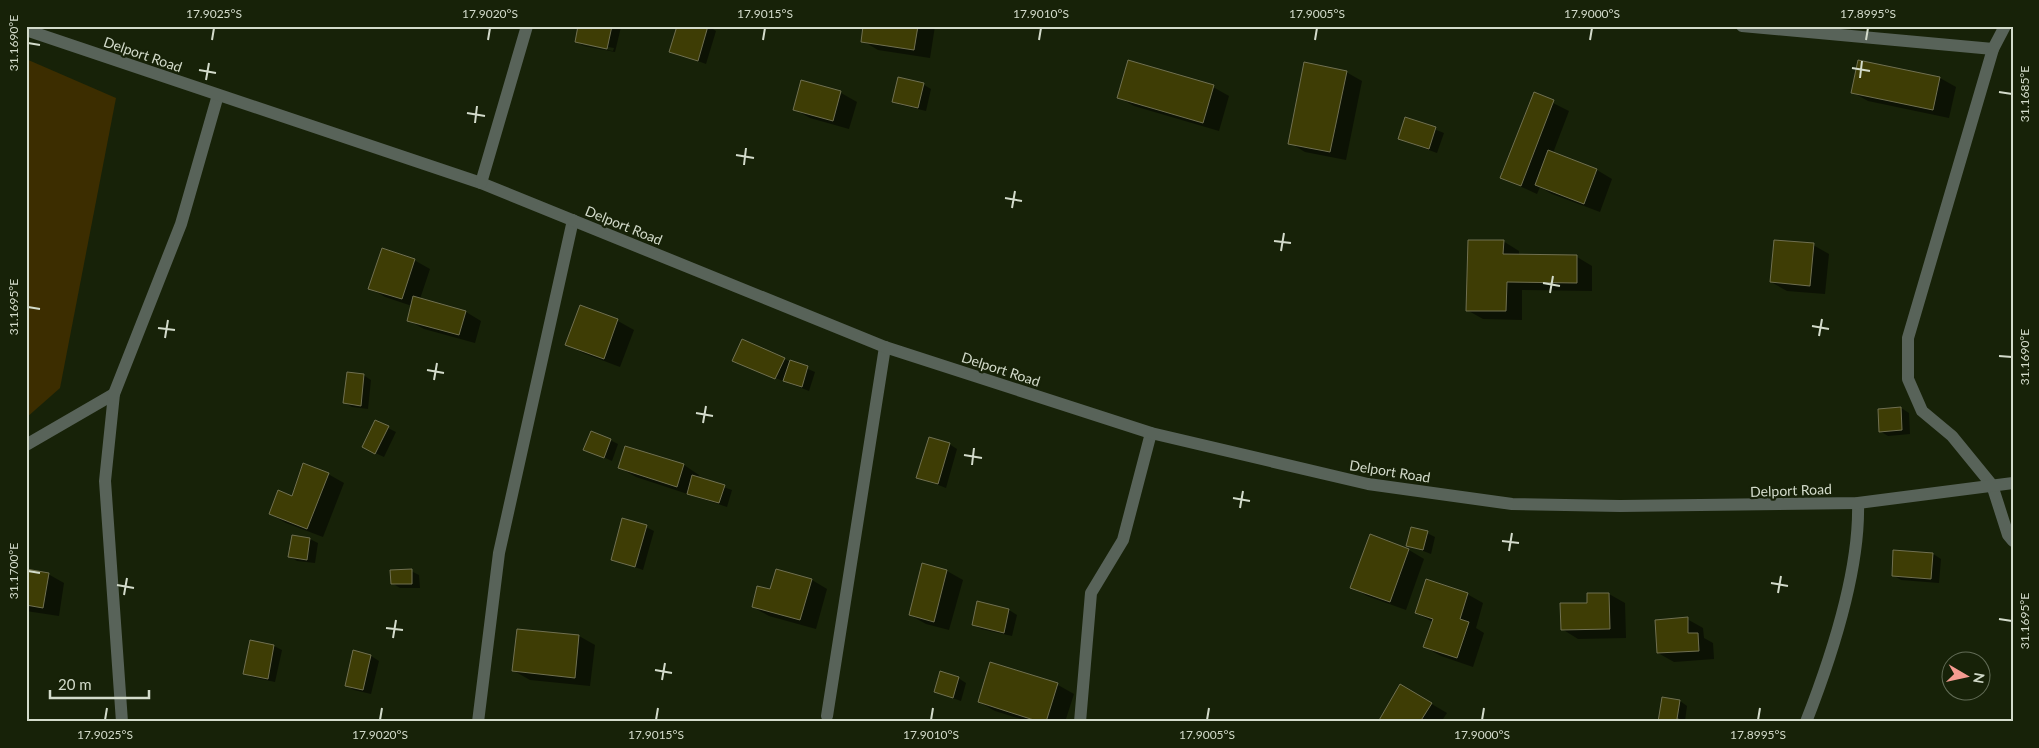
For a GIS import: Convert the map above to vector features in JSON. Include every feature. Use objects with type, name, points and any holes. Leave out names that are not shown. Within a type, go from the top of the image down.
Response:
[{"type":"street","points":[[481,182],[527,26]]},
{"type":"street","points":[[1742,26],[1993,49]]},
{"type":"street","points":[[2005,26],[1993,49],[1908,338],[1908,379],[1922,411],[1952,436],[1992,485],[2008,535],[2013,542]]},
{"type":"street","name":"Delport Road","points":[[26,30],[481,182],[885,347],[1151,433],[1368,484],[1512,504],[1724,506],[1858,502],[2013,483]]},
{"type":"street","points":[[122,722],[105,481],[114,394],[181,224],[218,95]]},
{"type":"street","points":[[478,722],[499,553],[573,220]]},
{"type":"street","points":[[827,716],[885,347]]},
{"type":"street","points":[[26,445],[114,394]]},
{"type":"street","points":[[1080,722],[1091,593],[1123,540],[1151,433]]},
{"type":"street","points":[[1806,722],[1842,616],[1859,528],[1858,502]]},
{"type":"shaded area","points":[[26,59],[116,98],[60,388],[26,418]]},
{"type":"building","points":[[578,26],[612,26],[607,49],[575,42]]},
{"type":"building","points":[[677,26],[708,26],[698,61],[669,52]]},
{"type":"building","points":[[863,26],[918,26],[914,50],[861,42]]},
{"type":"building","points":[[1128,60],[1214,85],[1203,123],[1117,98]]},
{"type":"building","points":[[1858,60],[1940,77],[1933,110],[1851,93]]},
{"type":"building","points":[[1304,62],[1347,71],[1330,152],[1288,144]]},
{"type":"building","points":[[898,77],[924,83],[918,108],[892,102]]},
{"type":"building","points":[[801,80],[841,91],[833,121],[793,110]]},
{"type":"building","points":[[1534,92],[1554,100],[1521,186],[1500,178]]},
{"type":"building","points":[[1405,117],[1436,127],[1429,149],[1398,139]]},
{"type":"building","points":[[1548,150],[1597,169],[1584,204],[1535,185]]},
{"type":"building","points":[[1468,240],[1504,240],[1503,254],[1577,255],[1577,283],[1507,282],[1506,311],[1466,311]]},
{"type":"building","points":[[1774,240],[1814,243],[1810,286],[1770,282]]},
{"type":"building","points":[[382,248],[415,259],[402,299],[368,289]]},
{"type":"building","points":[[413,296],[466,311],[459,335],[407,321]]},
{"type":"building","points":[[580,305],[618,319],[604,359],[565,345]]},
{"type":"building","points":[[742,339],[785,358],[775,379],[732,361]]},
{"type":"building","points":[[790,360],[808,366],[802,387],[783,381]]},
{"type":"building","points":[[347,372],[364,374],[361,406],[343,403]]},
{"type":"building","points":[[1901,407],[1902,430],[1879,432],[1878,409]]},
{"type":"building","points":[[375,420],[389,426],[375,454],[362,447]]},
{"type":"building","points":[[591,431],[611,439],[604,458],[583,450]]},
{"type":"building","points":[[929,437],[950,443],[938,484],[916,478]]},
{"type":"building","points":[[625,446],[684,464],[677,487],[618,468]]},
{"type":"building","points":[[303,463],[329,473],[307,529],[269,514],[278,490],[292,496]]},
{"type":"building","points":[[692,475],[725,485],[719,503],[687,494]]},
{"type":"building","points":[[622,518],[647,525],[635,567],[611,560]]},
{"type":"building","points":[[1411,527],[1428,531],[1423,550],[1406,546]]},
{"type":"building","points":[[1370,534],[1409,549],[1390,602],[1350,588]]},
{"type":"building","points":[[292,535],[310,538],[307,560],[288,557]]},
{"type":"building","points":[[1893,550],[1933,553],[1931,579],[1892,576]]},
{"type":"building","points":[[922,563],[947,570],[934,622],[909,615]]},
{"type":"building","points":[[26,569],[49,573],[43,608],[26,605]]},
{"type":"building","points":[[412,569],[412,584],[391,584],[390,570]]},
{"type":"building","points":[[776,569],[812,579],[800,620],[752,607],[757,586],[770,589]]},
{"type":"building","points":[[1426,579],[1468,593],[1460,619],[1469,622],[1457,658],[1423,647],[1433,619],[1415,613]]},
{"type":"building","points":[[1587,593],[1609,593],[1610,629],[1561,630],[1560,603],[1587,603]]},
{"type":"building","points":[[977,601],[1009,609],[1004,633],[972,625]]},
{"type":"building","points":[[1688,617],[1688,633],[1698,633],[1699,651],[1657,653],[1655,620]]},
{"type":"building","points":[[517,629],[579,635],[575,678],[512,671]]},
{"type":"building","points":[[250,640],[274,645],[268,679],[243,674]]},
{"type":"building","points":[[353,650],[371,655],[363,690],[345,686]]},
{"type":"building","points":[[990,662],[1058,683],[1046,722],[1040,722],[978,702]]},
{"type":"building","points":[[940,671],[959,677],[953,698],[934,692]]},
{"type":"building","points":[[1400,684],[1432,703],[1420,722],[1378,722]]},
{"type":"building","points":[[1662,697],[1680,700],[1677,719],[1693,722],[1658,722]]}]
